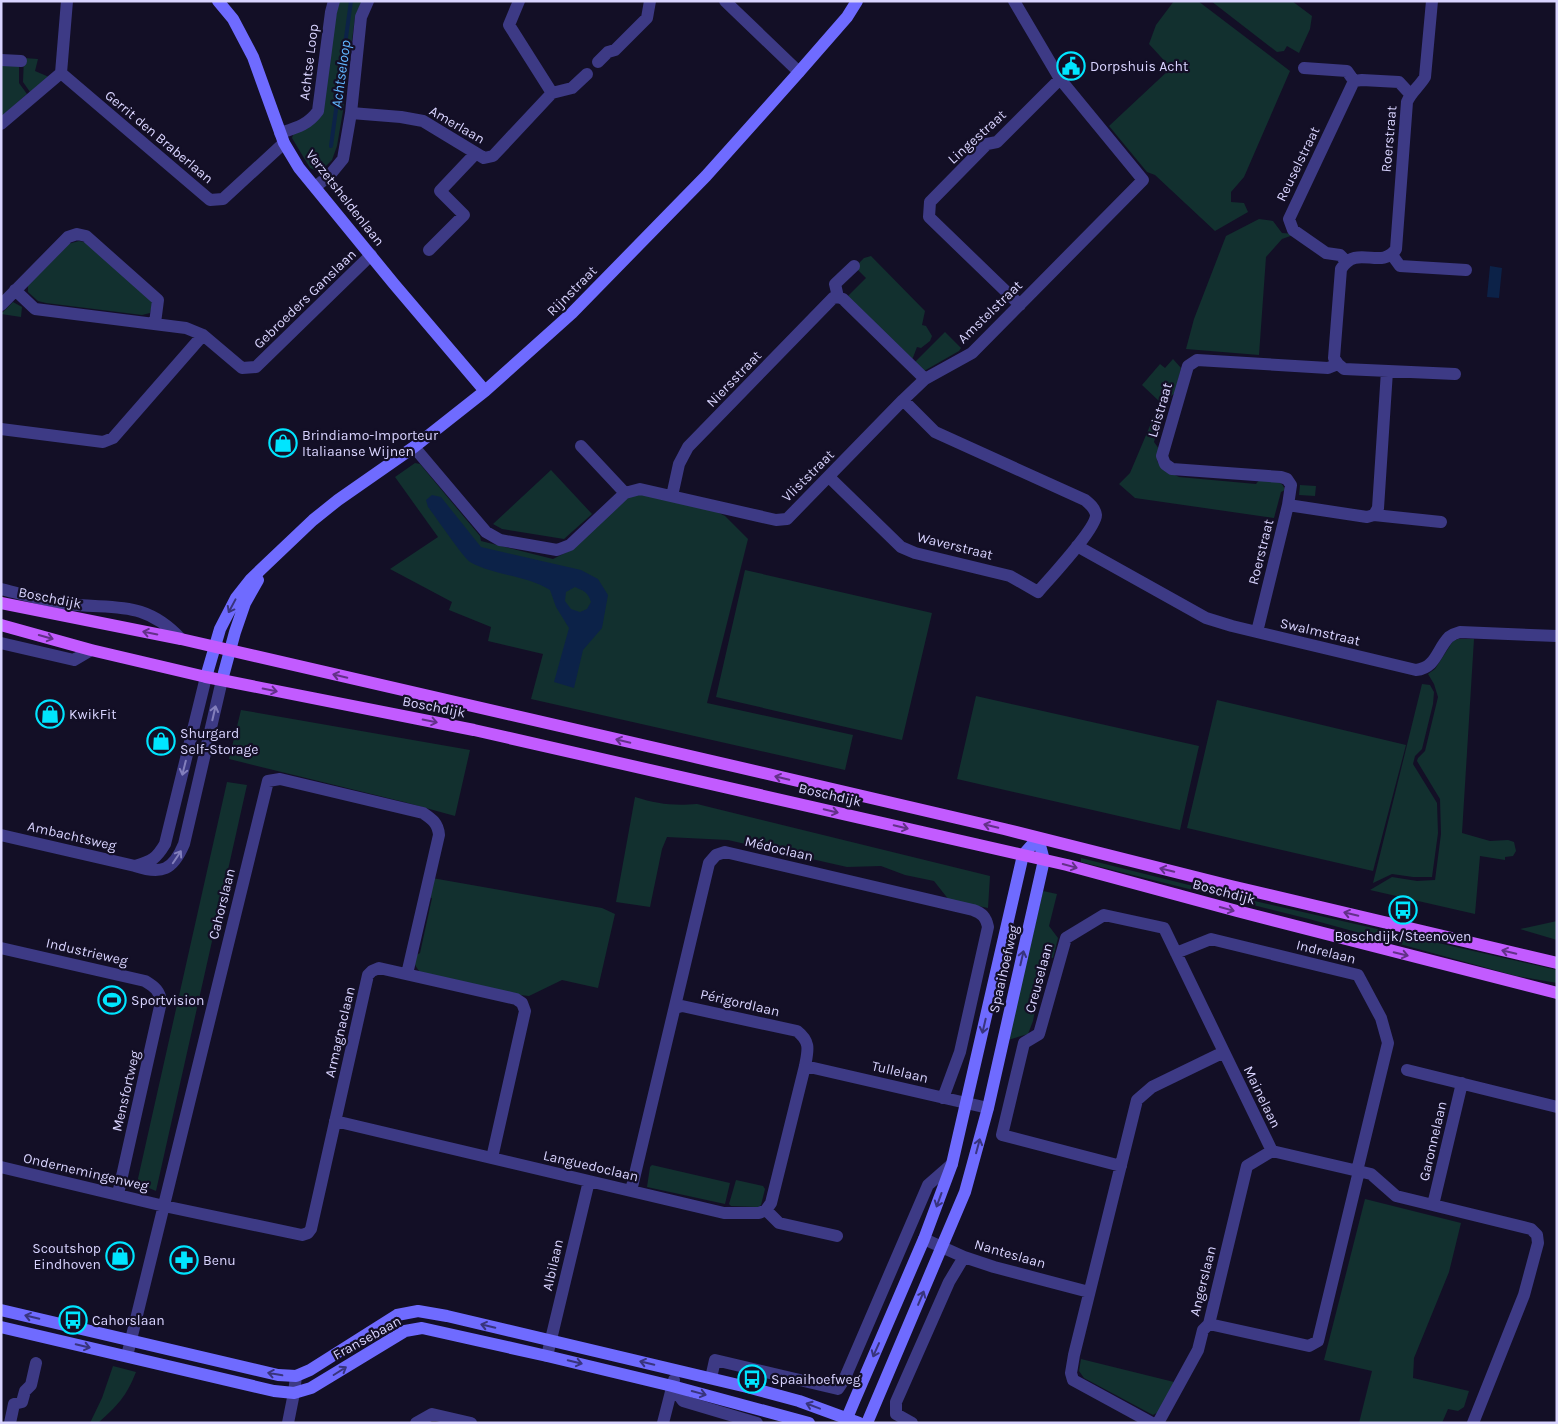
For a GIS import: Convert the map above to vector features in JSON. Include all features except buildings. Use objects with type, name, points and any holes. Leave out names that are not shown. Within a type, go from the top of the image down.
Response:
[{"type":"main road","name":"Boschdijk","points":[[1,603],[180,638],[1038,838],[1557,963]]},
{"type":"main road","name":"Boschdijk","points":[[1,625],[91,650],[206,677],[474,730],[1023,855],[1557,993]]},
{"type":"street","points":[[1,124],[60,73],[67,1]]},
{"type":"street","name":"Verzetsheldenlaan","points":[[218,1],[233,18],[253,58],[282,138],[299,168],[485,391]]},
{"type":"street","name":"Achtse Loop","points":[[282,138],[312,120],[318,112],[334,1]]},
{"type":"street","points":[[315,187],[329,176],[343,159],[351,113],[361,17],[368,1]]},
{"type":"street","points":[[519,1],[509,25],[552,93]]},
{"type":"street","points":[[598,62],[608,52],[615,50],[647,18],[650,1]]},
{"type":"street","points":[[725,1],[799,72]]},
{"type":"street","name":"Rijnstraat","points":[[206,677],[220,628],[236,598],[252,579],[313,520],[485,391],[572,313],[706,176],[847,17],[857,1]]},
{"type":"street","name":"Amstelstraat","points":[[903,400],[925,379],[972,354],[1143,180],[1060,79],[1014,1]]},
{"type":"street","name":"Roerstraat","points":[[1392,255],[1396,249],[1407,102],[1410,94],[1420,85],[1425,77],[1432,1]]},
{"type":"street","points":[[1,60],[21,62]]},
{"type":"street","points":[[1304,68],[1347,71],[1354,81],[1399,82],[1410,94]]},
{"type":"street","name":"Gerrit den Braberlaan","points":[[60,73],[210,200],[222,199],[282,138]]},
{"type":"street","name":"Amerlaan","points":[[351,113],[401,117],[423,121],[484,158],[493,156],[552,93],[572,88],[587,74]]},
{"type":"street","name":"Lingestraat","points":[[1020,305],[928,217],[930,202],[987,144],[997,142],[1060,79]]},
{"type":"street","name":"Reuselstraat","points":[[1346,261],[1340,255],[1326,253],[1293,230],[1289,219],[1354,81]]},
{"type":"street","points":[[429,250],[464,215],[440,191],[476,153]]},
{"type":"street","points":[[1,305],[68,237],[77,234],[86,236],[158,300],[155,323]]},
{"type":"street","name":"Gebroeders Ganslaan","points":[[16,290],[35,309],[186,328],[203,336],[242,368],[256,367],[371,255]]},
{"type":"street","points":[[1455,374],[1344,369],[1338,364],[1334,358],[1341,269],[1346,261],[1353,257],[1385,258],[1392,255],[1400,266],[1466,270]]},
{"type":"street","points":[[854,266],[835,284],[838,297],[843,299],[925,379]]},
{"type":"street","name":"Niersstraat","points":[[672,496],[680,464],[688,447],[833,298],[838,297]]},
{"type":"street","points":[[1,429],[103,442],[113,438],[203,336]]},
{"type":"street","name":"Leistraat","points":[[1288,505],[1291,485],[1287,479],[1172,469],[1165,464],[1162,456],[1188,366],[1197,360],[1328,368],[1338,364]]},
{"type":"street","points":[[1374,515],[1378,508],[1387,370]]},
{"type":"street","points":[[903,400],[935,432],[1085,500],[1093,506],[1096,514],[1094,521],[1077,546]]},
{"type":"street","name":"Vliststraat","points":[[625,493],[640,490],[776,520],[788,518],[903,400]]},
{"type":"street","points":[[414,446],[486,532],[500,540],[558,550],[570,545],[625,493],[581,446]]},
{"type":"street","name":"Waverstraat","points":[[829,477],[901,547],[916,553],[1010,576],[1038,592],[1077,546]]},
{"type":"street","name":"Roerstraat","points":[[1257,632],[1288,505],[1367,517],[1374,515],[1441,522]]},
{"type":"street","name":"Swalmstraat","points":[[1077,546],[1206,618],[1416,670],[1430,665],[1450,637],[1460,632],[1557,636]]},
{"type":"street","name":"Rijnstraat","points":[[222,680],[245,603],[270,561]]},
{"type":"street","name":"Boschdijk","points":[[1,589],[62,604],[110,606],[142,611],[168,625],[180,638]]},
{"type":"street","points":[[1,643],[74,660],[91,650]]},
{"type":"street","points":[[135,866],[151,862],[165,844],[206,677]]},
{"type":"street","name":"Ambachtsweg","points":[[1,835],[150,871],[160,871],[170,865],[178,857],[184,844],[222,680]]},
{"type":"street","name":"Cahorslaan","points":[[127,1356],[268,781],[280,779],[423,813],[432,819],[438,827],[439,835],[407,974]]},
{"type":"street","points":[[174,809],[191,812]]},
{"type":"street","name":"Spaaihoefweg","points":[[851,1421],[952,1164],[1023,855],[1038,838]]},
{"type":"street","name":"Spaaihoefweg","points":[[867,1423],[965,1192],[988,1108],[1044,860],[1038,838]]},
{"type":"street","name":"Médoclaan","points":[[675,1008],[709,863],[716,855],[725,852],[973,910],[982,913],[987,920]]},
{"type":"street","name":"Creuselaan","points":[[1120,1166],[1002,1135],[1024,1043],[1039,1034],[1066,938],[1104,915],[1164,928],[1224,1052]]},
{"type":"street","name":"Spaaihoefweg","points":[[943,1098],[960,1052],[988,927],[987,920]]},
{"type":"street","name":"Indrelaan","points":[[1176,953],[1211,939],[1358,975],[1381,1018],[1388,1043],[1318,1341],[1309,1346],[1209,1324]]},
{"type":"street","name":"Industrieweg","points":[[1,948],[146,981],[161,994]]},
{"type":"street","name":"Armagnaclaan","points":[[164,1206],[302,1235],[308,1234],[311,1229],[368,975],[372,970],[379,968],[516,999],[522,1003],[525,1011],[492,1158]]},
{"type":"street","name":"Mensfortweg","points":[[118,1194],[161,1002],[161,994]]},
{"type":"street","name":"Périgordlaan","points":[[675,1008],[682,1006],[797,1031],[805,1038],[808,1049],[805,1066],[772,1203],[766,1210]]},
{"type":"street","points":[[631,1191],[672,1014],[675,1008]]},
{"type":"street","points":[[1152,1423],[1073,1380],[1071,1373],[1074,1355],[1137,1100],[1152,1087],[1224,1052]]},
{"type":"street","name":"Mainelaan","points":[[1224,1052],[1272,1151],[1371,1174],[1396,1196],[1531,1229],[1537,1235],[1538,1243],[1524,1295],[1473,1423]]},
{"type":"street","name":"Tullelaan","points":[[805,1066],[988,1108]]},
{"type":"street","points":[[1407,1070],[1557,1107]]},
{"type":"street","name":"Garonnelaan","points":[[1433,1205],[1462,1083]]},
{"type":"street","name":"Languedoclaan","points":[[335,1122],[724,1213],[759,1213],[766,1210]]},
{"type":"street","name":"Angerslaan","points":[[1158,1423],[1198,1350],[1203,1330],[1209,1324],[1247,1166],[1272,1151]]},
{"type":"street","points":[[711,1378],[716,1360],[838,1389],[844,1380],[928,1185],[952,1164]]},
{"type":"street","name":"Ondernemingenweg","points":[[1,1167],[164,1206]]},
{"type":"street","name":"Albilaan","points":[[547,1356],[589,1181]]},
{"type":"street","points":[[766,1210],[779,1223],[837,1236]]},
{"type":"street","name":"Nanteslaan","points":[[924,1239],[964,1257],[994,1267],[1089,1292]]},
{"type":"street","points":[[912,1423],[896,1414],[896,1402],[949,1282],[964,1257]]},
{"type":"street","points":[[1,1310],[278,1375],[296,1376],[288,1423]]},
{"type":"street","name":"Fransebaan","points":[[296,1376],[310,1370],[397,1315],[418,1311],[447,1316],[711,1378],[800,1401],[851,1421]]},
{"type":"street","name":"Fransebaan","points":[[1,1327],[274,1391],[294,1392],[311,1388],[405,1331],[422,1328],[672,1386],[809,1423]]},
{"type":"street","points":[[1,1401],[14,1404],[22,1402],[25,1390],[31,1385],[36,1363]]},
{"type":"street","points":[[663,1423],[676,1370]]},
{"type":"street","points":[[672,1386],[683,1401],[757,1423]]},
{"type":"street","points":[[10,1423],[14,1404]]},
{"type":"street","points":[[416,1423],[432,1414],[471,1423]]},
{"type":"green space","points":[[339,1],[362,1],[355,17],[337,146],[332,160],[323,169],[317,171],[310,168],[292,138],[294,132],[314,123]]},
{"type":"green space","points":[[1174,1],[1198,1],[1290,71],[1244,177],[1231,192],[1231,202],[1244,203],[1248,212],[1215,231],[1155,175],[1147,172],[1109,126],[1171,68],[1149,44],[1156,25]]},
{"type":"green space","points":[[1211,1],[1292,1],[1312,16],[1310,29],[1299,53],[1287,46],[1284,51],[1277,52]]},
{"type":"green space","points":[[24,58],[38,59],[35,71],[49,77],[30,92],[23,82]]},
{"type":"green space","points":[[1,64],[19,66],[19,83],[27,94],[1,117]]},
{"type":"green space","points":[[1259,219],[1273,221],[1282,233],[1296,234],[1282,239],[1266,257],[1259,355],[1186,349],[1194,319],[1226,236]]},
{"type":"green space","points":[[79,241],[88,243],[153,301],[150,313],[142,315],[46,303],[38,301],[28,292],[28,285],[68,244]]},
{"type":"green space","points":[[871,256],[925,311],[922,325],[926,326],[932,336],[930,341],[921,348],[917,347],[912,360],[847,297],[866,278],[855,267],[864,258]]},
{"type":"green space","points":[[13,302],[22,307],[21,317],[1,314]]},
{"type":"green space","points":[[945,332],[961,348],[924,371],[915,362]]},
{"type":"green space","points":[[1173,359],[1181,368],[1175,393],[1166,400],[1154,442],[1159,449],[1157,461],[1163,469],[1179,477],[1256,484],[1260,479],[1278,482],[1285,490],[1281,492],[1274,518],[1135,498],[1119,484],[1130,473],[1160,402],[1142,385],[1160,364],[1165,368]]},
{"type":"green space","points":[[415,463],[420,464],[480,536],[481,541],[553,559],[571,550],[628,497],[639,494],[717,512],[725,516],[748,539],[707,703],[853,735],[845,770],[531,699],[543,654],[488,641],[491,627],[449,610],[452,602],[390,569],[438,537],[395,477]]},
{"type":"green space","points":[[551,470],[592,514],[564,539],[502,529],[493,524]]},
{"type":"green space","points":[[1300,485],[1316,486],[1315,496],[1299,495]]},
{"type":"green space","points":[[745,570],[932,613],[902,740],[716,697]]},
{"type":"green space","points":[[1458,639],[1474,639],[1462,833],[1490,841],[1508,840],[1514,842],[1516,851],[1513,856],[1505,857],[1505,860],[1480,856],[1475,914],[1370,890],[1392,877],[1417,881],[1435,880],[1441,834],[1440,799],[1417,761],[1425,751],[1438,697],[1434,684],[1428,674],[1435,669],[1453,641]]},
{"type":"green space","points":[[1422,684],[1430,685],[1434,692],[1433,704],[1422,749],[1415,756],[1413,764],[1437,803],[1438,833],[1432,877],[1392,874],[1373,883]]},
{"type":"green space","points":[[976,696],[1199,746],[1180,830],[957,779]]},
{"type":"green space","points":[[1217,700],[1406,745],[1373,871],[1187,828]]},
{"type":"green space","points":[[241,710],[470,750],[455,816],[229,759]]},
{"type":"green space","points":[[227,782],[247,785],[156,1191],[137,1183]]},
{"type":"green space","points":[[635,797],[665,804],[697,804],[990,876],[988,908],[949,900],[934,881],[905,875],[881,866],[847,867],[728,840],[667,837],[662,849],[650,907],[616,902]]},
{"type":"green space","points":[[1081,858],[1237,897],[1557,970],[1557,983],[1516,976],[1309,919],[1081,862]]},
{"type":"green space","points":[[432,878],[602,908],[615,914],[598,988],[562,980],[529,996],[420,972],[415,965],[414,958],[420,953],[432,898],[428,897]]},
{"type":"green space","points":[[1043,891],[1057,894],[1049,926],[1058,938],[1053,958],[1045,957],[1033,1021],[1028,1034],[1008,1040]]},
{"type":"green space","points":[[1557,921],[1557,940],[1520,929]]},
{"type":"green space","points":[[652,1165],[730,1183],[725,1204],[647,1187],[650,1167]]},
{"type":"green space","points":[[736,1180],[763,1186],[765,1189],[761,1205],[758,1207],[731,1206],[729,1204]]},
{"type":"green space","points":[[1365,1199],[1461,1223],[1449,1272],[1414,1358],[1413,1378],[1469,1391],[1464,1407],[1458,1411],[1448,1409],[1442,1423],[1359,1423],[1372,1371],[1324,1360]]},
{"type":"green space","points":[[1081,1359],[1174,1382],[1160,1411],[1153,1415],[1084,1378],[1079,1371]]},
{"type":"green space","points":[[113,1366],[136,1372],[129,1388],[116,1406],[98,1423],[90,1423],[102,1398]]},
{"type":"water","points":[[1490,266],[1502,268],[1499,298],[1487,297]]},
{"type":"water","points":[[432,495],[441,497],[481,547],[581,570],[598,579],[608,595],[602,628],[583,650],[574,688],[554,682],[569,628],[556,607],[550,590],[531,581],[480,567],[470,562],[455,545],[428,507],[426,500]],"holes":[[[575,587],[587,594],[591,602],[587,609],[580,612],[571,609],[565,601],[566,592]]]},
{"type":"waterway","name":"Achtseloop","points":[[331,146],[351,1]]},
{"type":"place","name":"Dorpshuis Acht","points":[[1071,66]]},
{"type":"place","name":"Brindiamo-Importeur Italiaanse Wijnen","points":[[283,443]]},
{"type":"place","name":"KwikFit","points":[[50,714]]},
{"type":"place","name":"Shurgard Self-Storage","points":[[161,741]]},
{"type":"place","name":"Boschdijk/Steenoven","points":[[1403,910]]},
{"type":"place","name":"Sportvision","points":[[112,1000]]},
{"type":"place","name":"Scoutshop Eindhoven","points":[[120,1256]]},
{"type":"place","name":"Benu","points":[[184,1260]]},
{"type":"place","name":"Cahorslaan","points":[[73,1320]]},
{"type":"place","name":"Spaaihoefweg","points":[[752,1379]]}]
